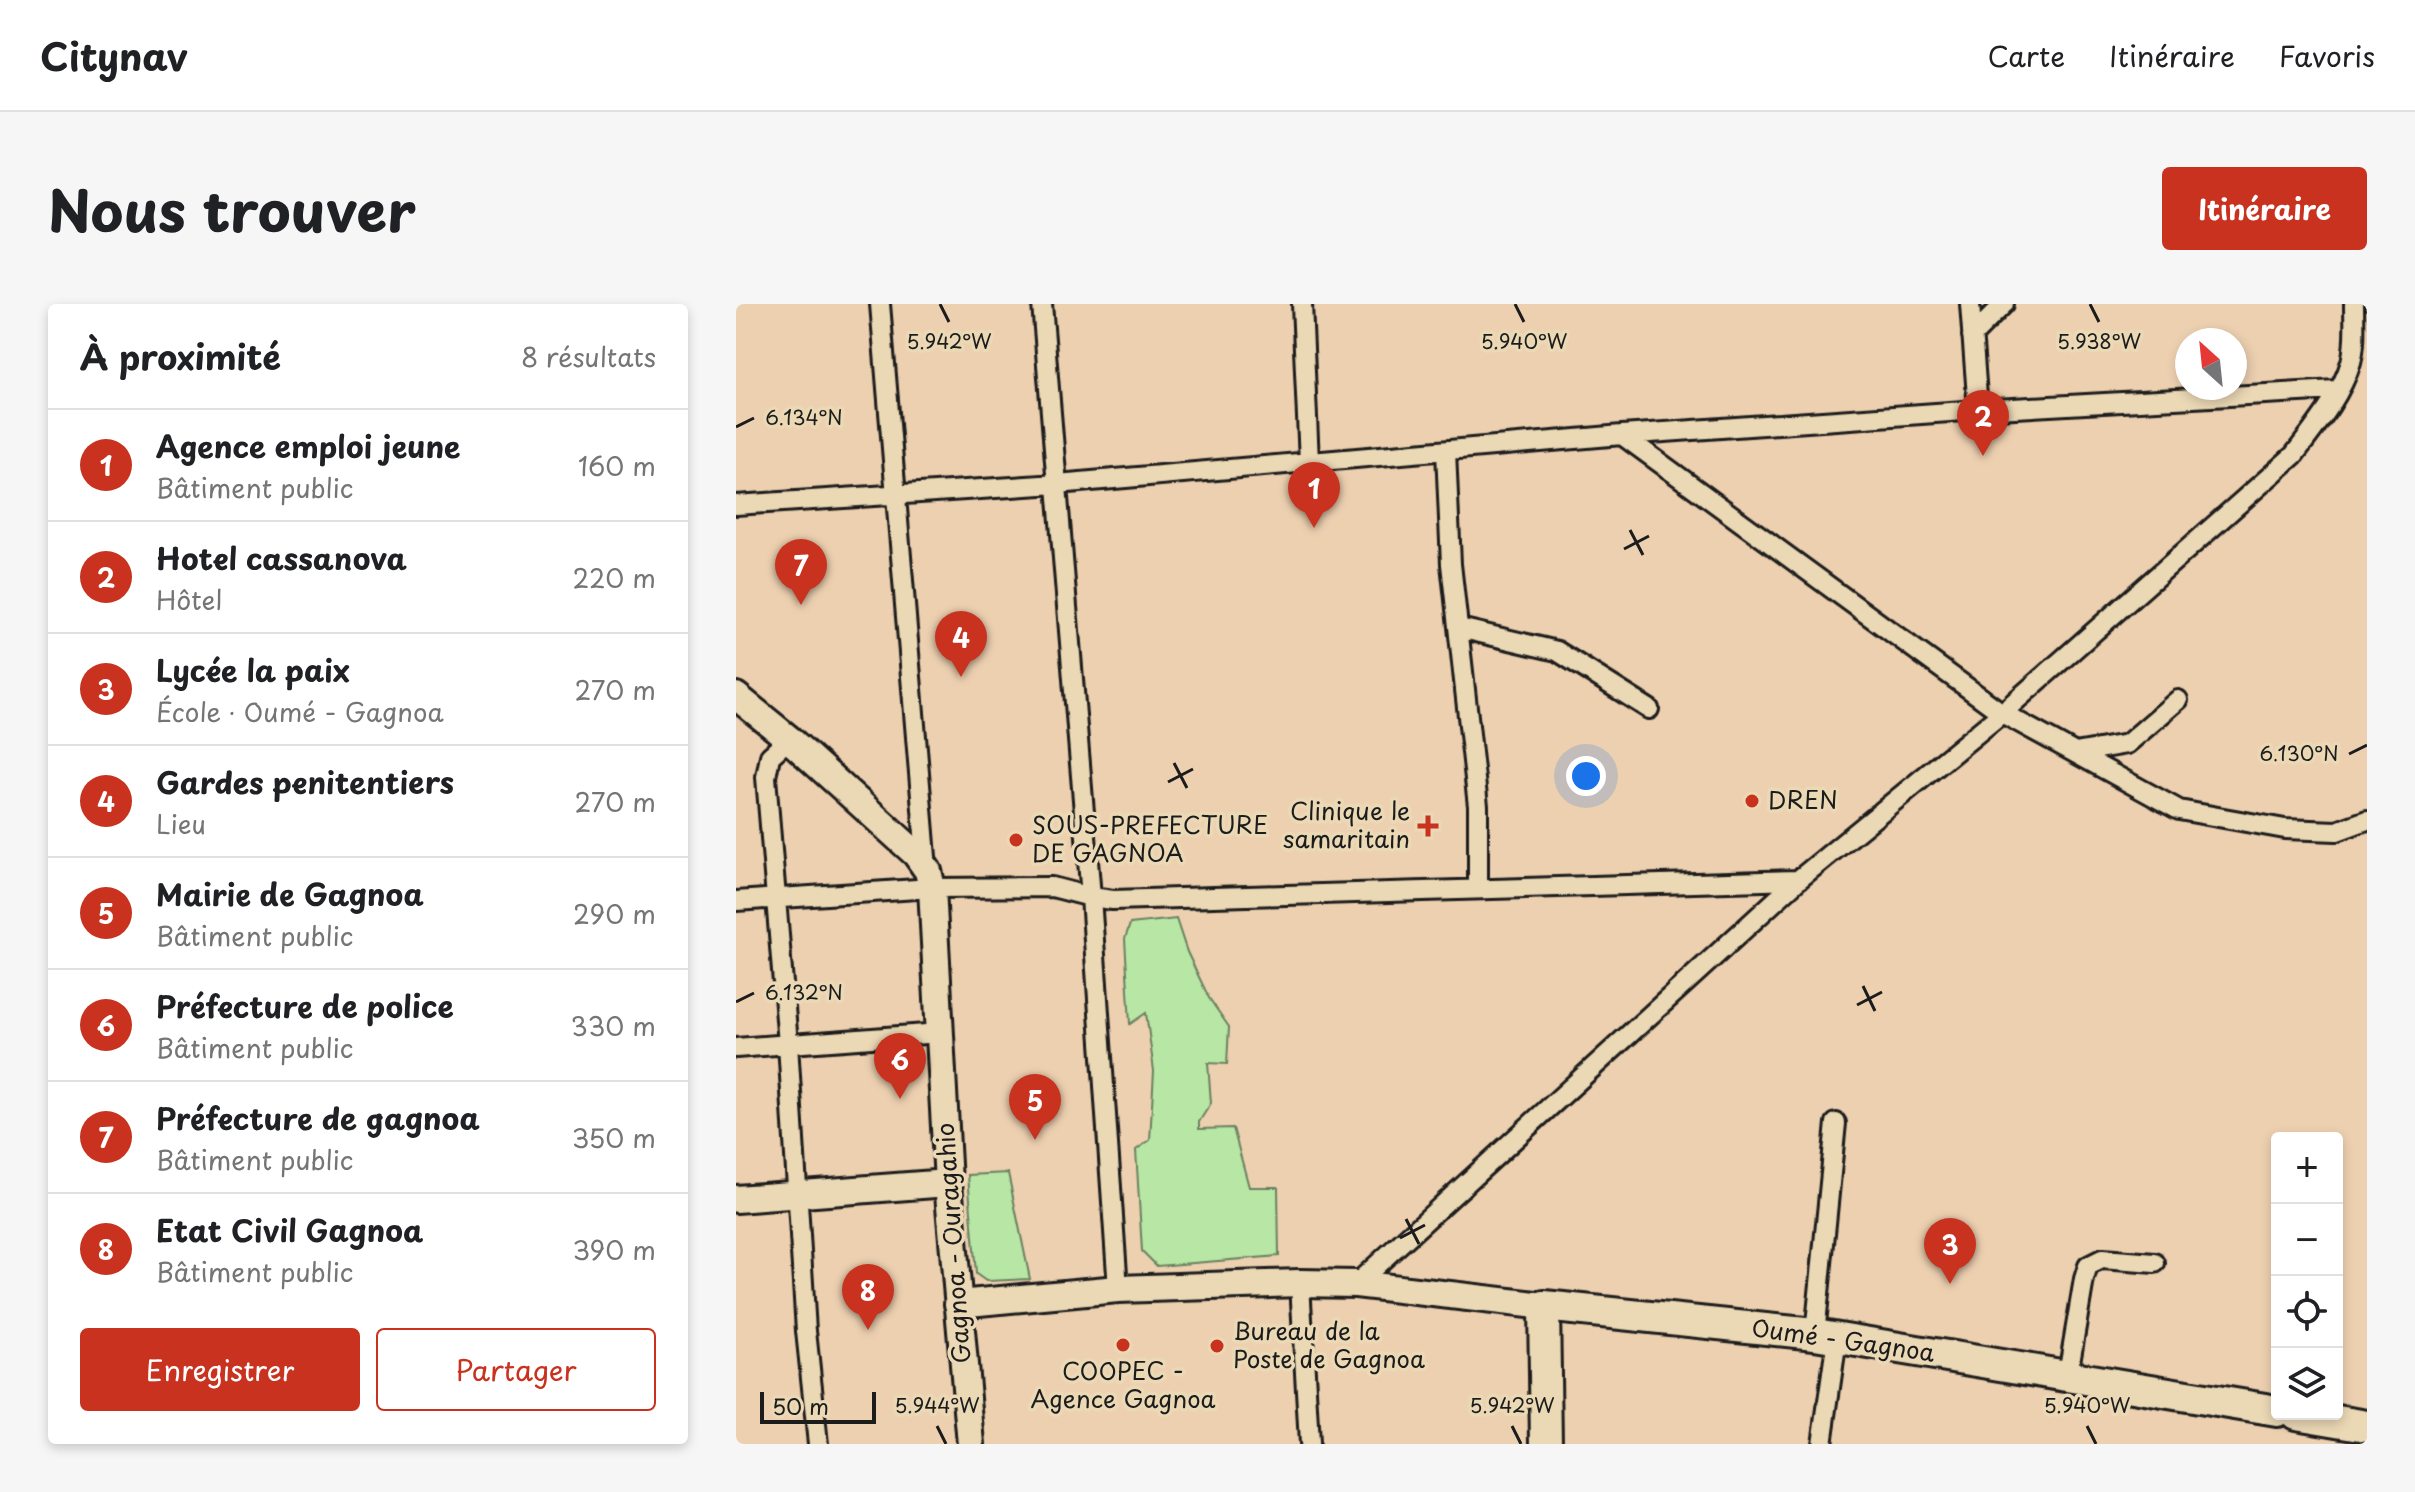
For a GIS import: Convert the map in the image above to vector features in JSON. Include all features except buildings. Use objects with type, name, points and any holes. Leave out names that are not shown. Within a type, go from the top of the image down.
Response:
[{"type":"main road","points":[[736,696],[789,739],[903,842],[930,880]]},
{"type":"main road","name":"Gagnoa - Ouragahio","points":[[930,880],[948,1183],[971,1444]]},
{"type":"main road","points":[[736,1199],[948,1183]]},
{"type":"main road","points":[[958,1304],[1118,1289],[1300,1283],[1356,1284],[1544,1306],[1546,1444]]},
{"type":"main road","name":"Oumé - Gagnoa","points":[[1544,1306],[1826,1336],[2271,1410]]},
{"type":"main road","points":[[2332,1420],[2367,1426]]},
{"type":"street","points":[[880,304],[930,880]]},
{"type":"street","points":[[1042,304],[1091,897],[1118,1289]]},
{"type":"street","points":[[1302,304],[1309,462]]},
{"type":"street","points":[[1970,304],[1978,410]]},
{"type":"street","points":[[1972,336],[2004,304]]},
{"type":"street","points":[[1356,1284],[1798,880],[2002,713],[2294,455],[2337,390],[2351,362],[2354,304]]},
{"type":"street","points":[[736,505],[1057,484],[1622,435],[1978,410],[2337,390]]},
{"type":"street","points":[[1622,435],[2002,713],[2179,810],[2285,829],[2337,831],[2367,820]]},
{"type":"street","points":[[1446,451],[1451,564],[1478,806],[1478,889]]},
{"type":"street","points":[[1459,628],[1557,651],[1649,709]]},
{"type":"street","points":[[2075,753],[2127,744],[2178,700]]},
{"type":"street","points":[[789,739],[770,756],[766,777],[788,1044],[806,1331],[818,1444]]},
{"type":"street","points":[[736,901],[930,880],[1052,887],[1113,900],[1798,880]]},
{"type":"street","points":[[736,1048],[940,1033]]},
{"type":"street","points":[[1822,1444],[1836,1123]]},
{"type":"street","points":[[2068,1374],[2088,1266],[2102,1259],[2155,1263]]},
{"type":"street","points":[[1300,1283],[1309,1444]]},
{"type":"green space","points":[[1176,919],[1187,952],[1209,998],[1229,1027],[1227,1064],[1208,1063],[1211,1103],[1199,1122],[1199,1129],[1233,1128],[1249,1187],[1278,1187],[1279,1256],[1157,1266],[1142,1251],[1136,1150],[1150,1140],[1154,1071],[1146,1013],[1130,1024],[1125,939],[1130,924]]},
{"type":"green space","points":[[1008,1173],[1030,1279],[986,1281],[976,1274],[968,1175]]},
{"type":"place","name":"Hotel cassanova","points":[[1983,456]]},
{"type":"place","name":"Agence emploi jeune","points":[[1314,528]]},
{"type":"place","name":"Préfecture de gagnoa","points":[[801,605]]},
{"type":"place","name":"Gardes penitentiers","points":[[961,677]]},
{"type":"place","name":"DREN","points":[[1752,801]]},
{"type":"place","name":"Clinique le samaritain","points":[[1428,826]]},
{"type":"place","name":"SOUS-PREFECTURE DE GAGNOA","points":[[1016,840]]},
{"type":"place","name":"Préfecture de police","points":[[900,1099]]},
{"type":"place","name":"Mairie de Gagnoa","points":[[1035,1140]]},
{"type":"place","name":"Lycée la paix","points":[[1950,1284]]},
{"type":"place","name":"Etat Civil Gagnoa","points":[[868,1330]]},
{"type":"place","name":"COOPEC - Agence Gagnoa","points":[[1123,1345]]},
{"type":"place","name":"Bureau de la Poste de Gagnoa","points":[[1217,1346]]}]
